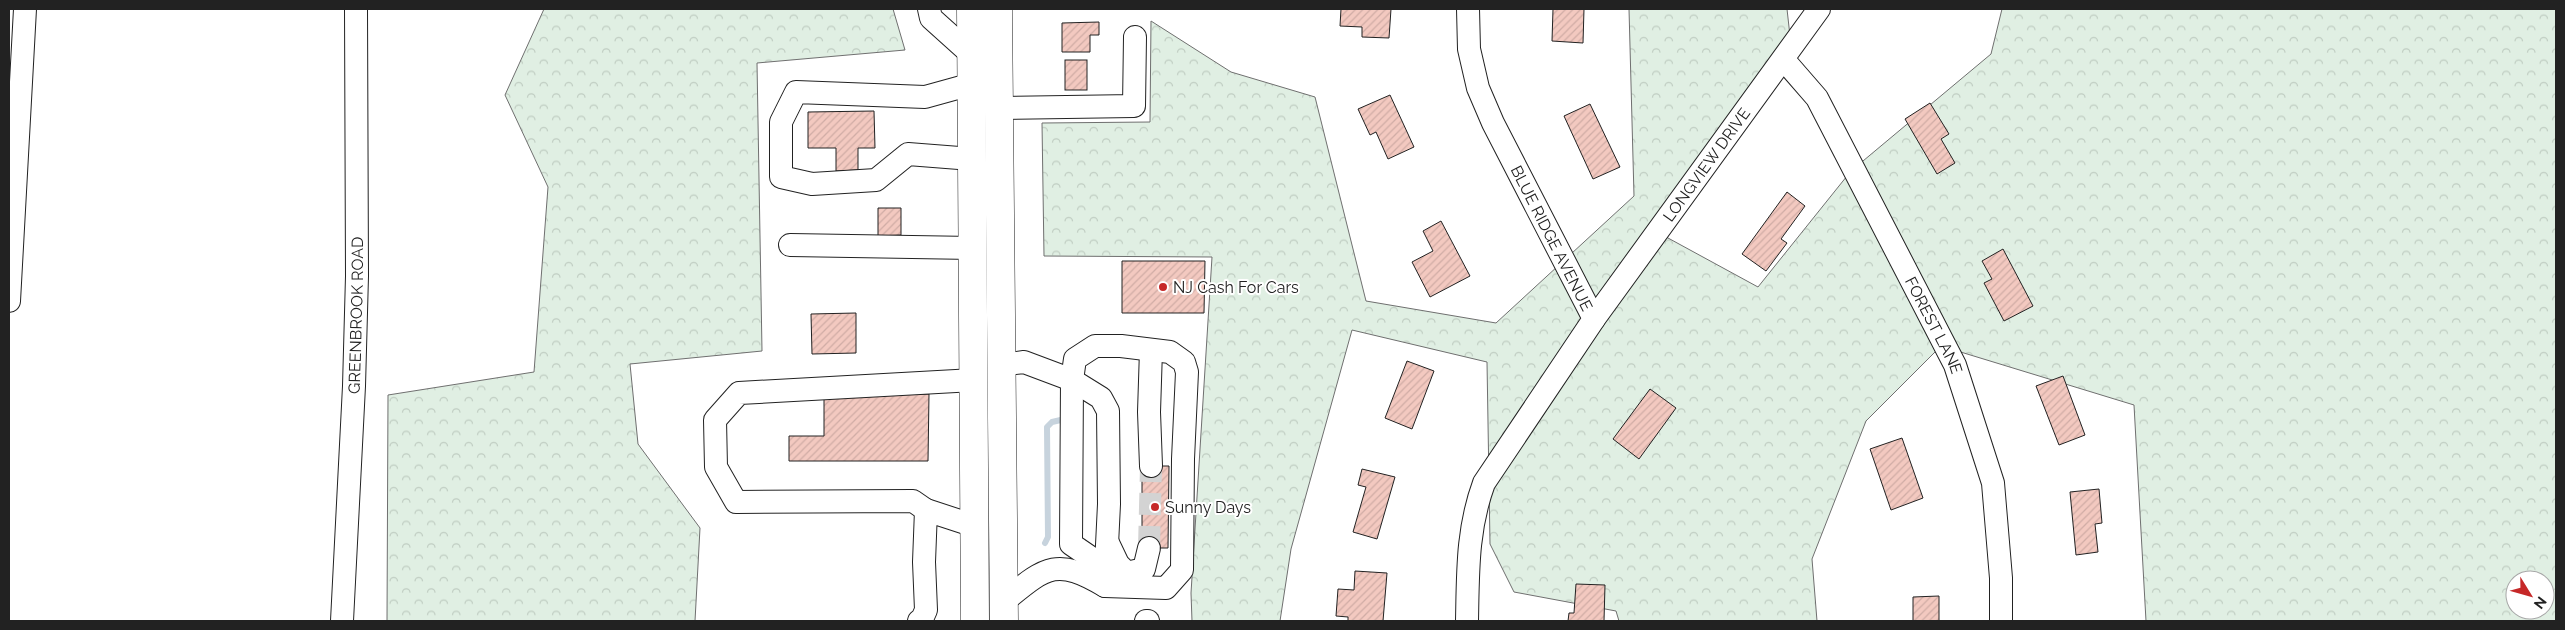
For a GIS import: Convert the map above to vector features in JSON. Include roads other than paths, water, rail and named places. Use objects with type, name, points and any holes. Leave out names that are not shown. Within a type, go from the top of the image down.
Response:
[{"type":"highway","points":[[971,9],[975,621]]},
{"type":"highway","points":[[998,9],[1000,365],[1004,612]]},
{"type":"street","points":[[9,301],[25,9]]},
{"type":"street","name":"GREENBROOK ROAD","points":[[342,621],[356,296],[356,9]]},
{"type":"street","points":[[929,9],[931,18],[971,54]]},
{"type":"street","name":"BLUE RIDGE AVENUE","points":[[1467,621],[1470,536],[1474,509],[1484,483],[1594,319],[1493,123],[1478,88],[1469,49],[1468,9]]},
{"type":"street","name":"LONGVIEW DRIVE","points":[[1594,319],[1784,60],[1819,9]]},
{"type":"street","points":[[998,108],[1134,106],[1135,37]]},
{"type":"street","name":"FOREST LANE","points":[[1784,60],[1817,98],[1955,365],[1993,483],[2001,578],[2001,621]]},
{"type":"street","points":[[972,84],[925,97],[796,92],[781,122],[781,177],[812,184],[876,180],[908,154],[972,159]]},
{"type":"street","points":[[790,245],[973,248]]},
{"type":"street","points":[[1004,612],[1049,569],[1064,568],[1088,576],[1106,577],[1166,588],[1182,570],[1183,450],[1188,372],[1184,362],[1170,352],[1121,346],[1096,346],[1075,359],[1072,380],[1071,544],[1106,577]]},
{"type":"street","points":[[1151,350],[1149,412],[1151,466]]},
{"type":"street","points":[[1000,365],[1024,362],[1072,380],[1101,398],[1108,411],[1108,544],[1106,577]]},
{"type":"street","points":[[974,380],[739,393],[716,420],[716,467],[736,502],[913,501],[926,510],[975,526]]},
{"type":"street","points":[[919,621],[926,610],[924,562],[926,510]]},
{"type":"street","points":[[1108,544],[1118,564],[1127,573],[1144,568],[1149,548]]},
{"type":"waterway","points":[[1045,543],[1048,537],[1047,427],[1052,422],[1065,419]]},
{"type":"tunnel","points":[[1149,548],[1151,466]]},
{"type":"place","name":"NJ Cash For Cars","points":[[1163,287]]},
{"type":"place","name":"Sunny Days","points":[[1155,507]]}]
